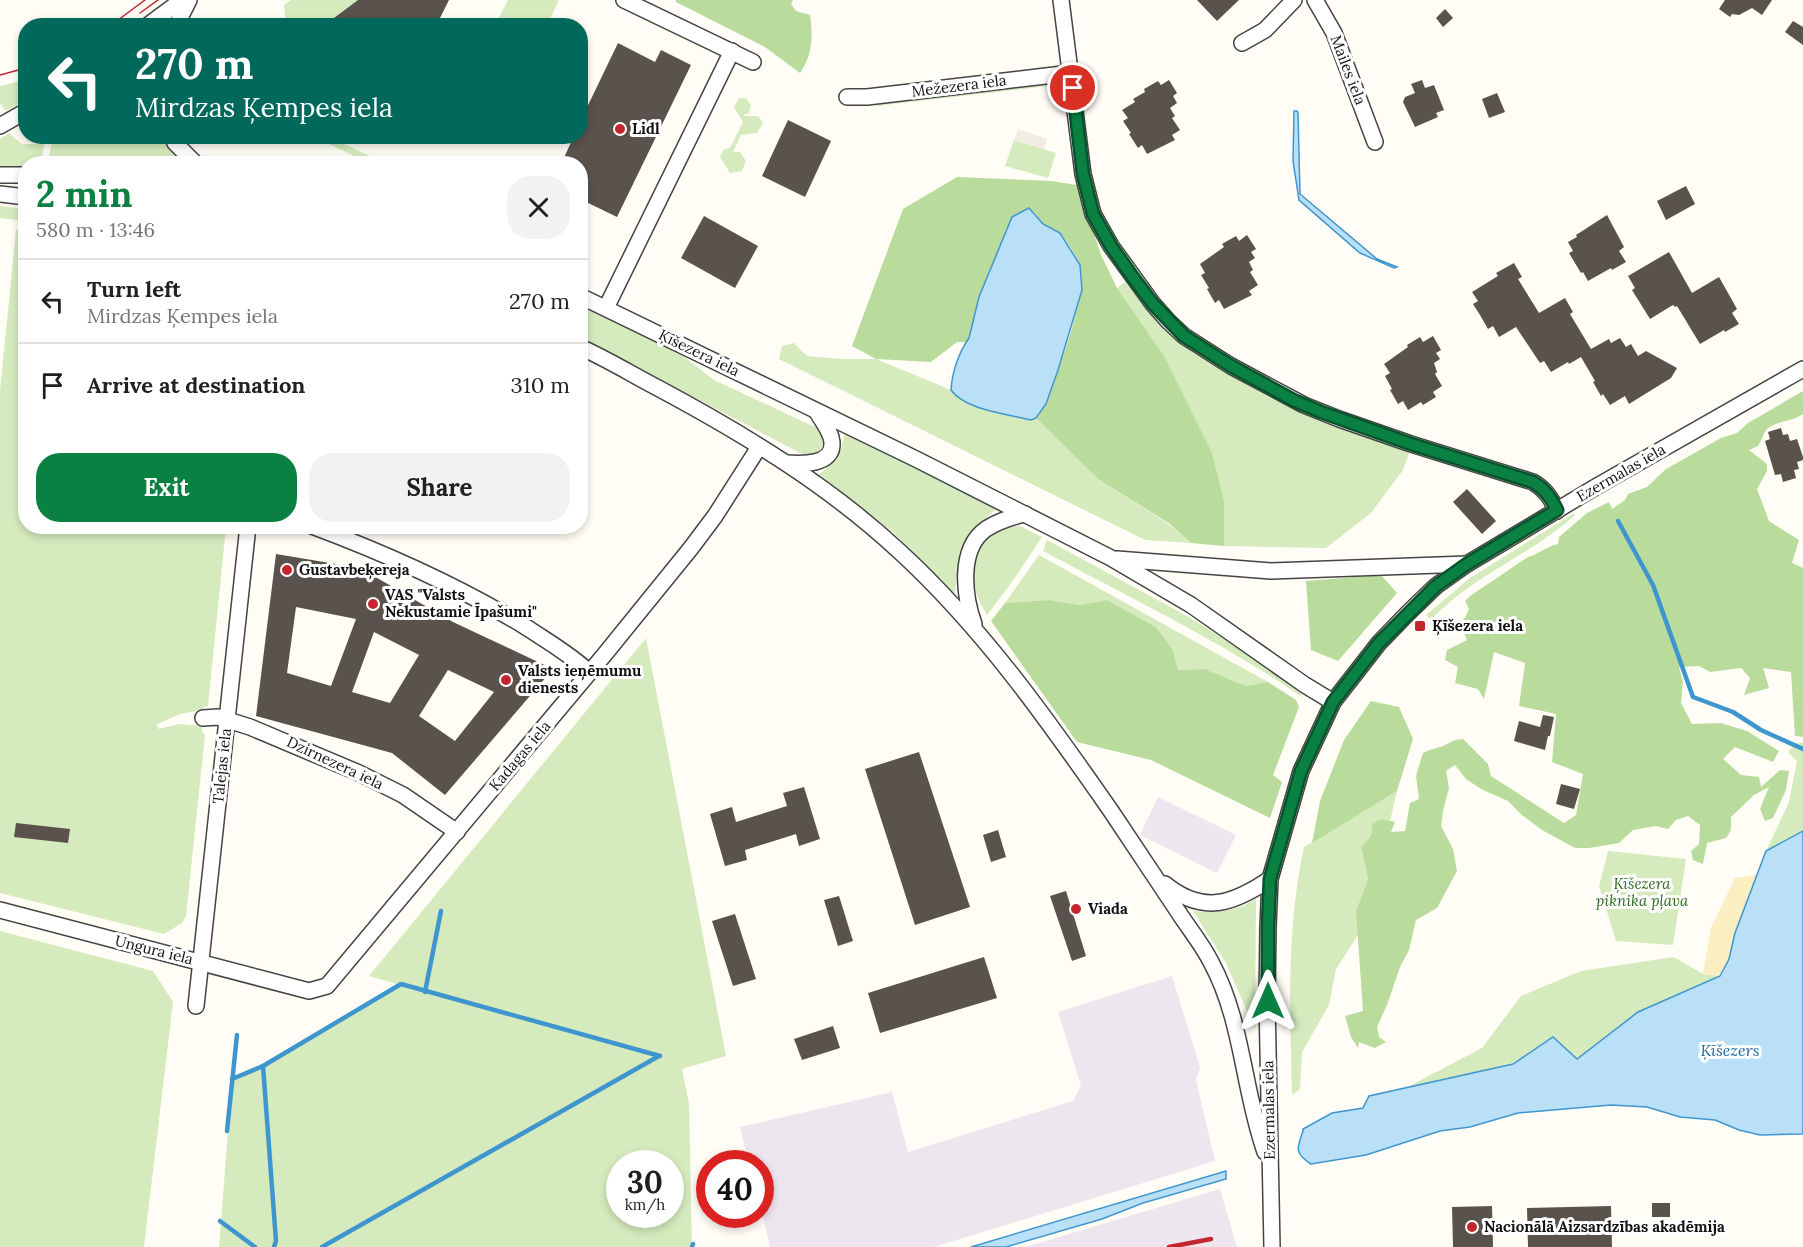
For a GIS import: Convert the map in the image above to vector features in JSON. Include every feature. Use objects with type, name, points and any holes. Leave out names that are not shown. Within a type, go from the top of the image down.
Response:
[{"type":"street","points":[[158,18],[182,0]]},
{"type":"street","points":[[180,18],[189,0]]},
{"type":"street","points":[[624,0],[753,62]]},
{"type":"street","points":[[1242,44],[1264,30],[1294,0]]},
{"type":"street","name":"Mailes iela","points":[[1315,0],[1334,33],[1375,142]]},
{"type":"street","points":[[1058,1],[1071,73],[1083,174],[1093,214],[1111,246],[1160,313],[1184,336],[1231,366],[1313,409],[1411,444],[1533,482],[1542,487],[1557,510]]},
{"type":"street","points":[[606,308],[732,51]]},
{"type":"street","name":"Mežezera iela","points":[[847,97],[867,97],[1071,73]]},
{"type":"street","points":[[0,126],[18,116]]},
{"type":"street","points":[[176,144],[188,156]]},
{"type":"street","points":[[0,175],[18,175]]},
{"type":"street","points":[[0,194],[18,196]]},
{"type":"street","name":"Ķīšezera iela","points":[[588,300],[916,459],[1111,558],[1191,605],[1333,702]]},
{"type":"street","points":[[588,351],[694,407],[786,463],[860,517],[900,552],[975,630],[1037,707],[1155,876],[1212,963],[1226,996],[1243,1057],[1261,1140],[1270,1167]]},
{"type":"street","name":"Ezermalas iela","points":[[1272,1247],[1268,1001],[1270,879],[1301,771],[1333,702],[1379,643],[1408,613],[1436,586],[1467,564],[1803,369]]},
{"type":"street","points":[[786,463],[818,462],[826,457],[831,449],[832,441],[817,412]]},
{"type":"street","name":"Kadagas iela","points":[[309,991],[327,986],[334,979],[457,832],[691,548],[716,516],[759,447]]},
{"type":"street","points":[[975,630],[968,608],[965,583],[968,559],[974,543],[985,530],[1008,518],[1025,514]]},
{"type":"street","name":"Talejas iela","points":[[196,1006],[247,534]]},
{"type":"street","points":[[333,534],[365,546],[493,608],[565,652],[589,672]]},
{"type":"street","name":"Ķīšezera iela","points":[[1111,558],[1271,571],[1467,564]]},
{"type":"street","name":"Dzirnezera iela","points":[[203,718],[228,719],[272,735],[359,773],[403,795],[457,832]]},
{"type":"street","points":[[1155,876],[1175,892],[1193,900],[1210,903],[1228,902],[1251,892],[1270,879]]},
{"type":"street","name":"Ungura iela","points":[[0,910],[309,991]]},
{"type":"shaded area","points":[[1018,129],[1047,139],[1044,149],[1014,140]]},
{"type":"shaded area","points":[[1158,797],[1236,835],[1217,873],[1140,835]]},
{"type":"shaded area","points":[[1172,976],[1200,1067],[1196,1080],[1215,1161],[934,1247],[770,1247],[766,1228],[774,1228],[774,1150],[746,1150],[740,1127],[892,1092],[908,1152],[1073,1101],[1081,1086],[1058,1012]]},
{"type":"shaded area","points":[[1220,1189],[1237,1247],[1025,1247]]},
{"type":"green space","points":[[291,0],[358,0],[333,18],[285,18],[284,5]]},
{"type":"green space","points":[[508,0],[559,0],[550,18],[499,18]]},
{"type":"green space","points":[[676,0],[793,0],[791,4],[796,11],[810,15],[811,45],[804,66],[800,73],[765,47]]},
{"type":"green space","points":[[1049,81],[1058,85],[876,106],[882,102]]},
{"type":"green space","points":[[18,82],[18,104],[6,111],[0,103],[0,86]]},
{"type":"green space","points":[[739,98],[746,98],[751,106],[748,114],[743,114],[758,116],[763,123],[757,133],[741,135],[733,152],[740,152],[746,161],[742,171],[730,173],[720,157],[724,149],[730,148],[743,122],[734,107]]},
{"type":"green space","points":[[9,133],[18,141],[18,144],[44,144],[42,156],[18,156],[18,169],[0,167],[0,139]]},
{"type":"green space","points":[[1014,140],[1056,153],[1048,178],[1005,166]]},
{"type":"green space","points":[[52,144],[166,144],[176,156],[49,156]]},
{"type":"green space","points":[[329,144],[344,144],[370,156],[354,156]]},
{"type":"green space","points":[[957,177],[1051,181],[1077,185],[1102,257],[1117,288],[1163,354],[1212,453],[1224,501],[1224,546],[1191,543],[1170,524],[1098,479],[1036,418],[1060,366],[1074,320],[1081,279],[1079,262],[1063,236],[1045,225],[1029,209],[1012,217],[979,297],[968,342],[957,342],[931,362],[876,359],[852,346],[903,209]]},
{"type":"green space","points":[[0,206],[18,208],[18,220],[0,218]]},
{"type":"green space","points":[[16,230],[18,230],[18,534],[225,534],[208,706],[203,707],[203,710],[180,714],[156,725],[159,729],[179,724],[202,726],[202,732],[205,735],[186,916],[182,923],[164,934],[0,893],[0,391]]},
{"type":"green space","points":[[1125,282],[1146,309],[1169,333],[1193,353],[1302,413],[1409,453],[1403,470],[1371,513],[1326,548],[1224,546],[1224,501],[1163,354],[1117,288]]},
{"type":"green space","points":[[588,309],[679,353],[714,380],[817,428],[823,437],[822,446],[817,453],[806,456],[588,342]]},
{"type":"green space","points":[[794,343],[807,356],[876,359],[951,390],[958,397],[977,407],[1030,420],[1036,418],[1098,479],[1170,525],[1191,543],[1145,540],[779,359],[782,346]]},
{"type":"green space","points":[[1803,391],[1803,414],[1771,426],[1758,446],[1749,450],[1767,464],[1767,471],[1757,489],[1769,521],[1799,540],[1792,563],[1803,568],[1803,737],[1795,736],[1791,672],[1763,668],[1769,688],[1744,695],[1750,678],[1741,668],[1710,672],[1699,666],[1679,667],[1683,682],[1681,703],[1692,724],[1721,723],[1747,731],[1779,751],[1773,762],[1735,747],[1723,759],[1741,775],[1759,777],[1761,787],[1780,770],[1789,771],[1786,790],[1773,818],[1765,821],[1760,809],[1769,787],[1754,795],[1731,817],[1731,830],[1726,838],[1707,843],[1703,864],[1693,860],[1691,851],[1699,844],[1700,825],[1688,816],[1676,820],[1668,829],[1656,826],[1633,830],[1619,843],[1575,848],[1542,830],[1508,801],[1481,789],[1466,779],[1455,765],[1446,771],[1449,788],[1441,826],[1453,849],[1457,871],[1437,908],[1416,920],[1409,950],[1377,1027],[1379,1037],[1386,1042],[1375,1048],[1359,1042],[1358,1048],[1351,1037],[1345,1016],[1363,1011],[1356,911],[1368,879],[1361,847],[1371,834],[1372,824],[1382,819],[1395,822],[1391,832],[1405,831],[1410,803],[1419,799],[1416,776],[1423,753],[1463,739],[1488,764],[1491,776],[1564,823],[1576,815],[1583,774],[1552,762],[1556,714],[1519,706],[1525,663],[1494,652],[1484,699],[1478,689],[1455,683],[1458,667],[1445,660],[1447,650],[1467,640],[1458,626],[1469,609],[1465,601],[1528,557],[1558,544],[1559,537],[1587,513],[1609,502],[1612,509],[1625,500],[1628,494],[1647,487],[1666,469],[1721,438],[1737,433],[1748,423]]},
{"type":"green space","points":[[846,434],[994,506],[996,509],[976,528],[964,546],[955,594],[893,532],[819,474],[836,458]]},
{"type":"green space","points":[[1574,513],[1575,515],[1546,538],[1457,596],[1431,620],[1426,615],[1470,578]]},
{"type":"green space","points":[[1020,526],[1042,537],[987,615],[974,584],[975,557],[984,541],[991,535],[1009,527]]},
{"type":"green space","points":[[1047,540],[1189,617],[1277,673],[1300,692],[1302,697],[1240,657],[1043,551]]},
{"type":"green space","points":[[1039,555],[1268,682],[1246,686],[1205,669],[1178,670],[1173,650],[1156,627],[1107,600],[1080,605],[1049,600],[1005,603]]},
{"type":"green space","points":[[1381,575],[1397,593],[1338,661],[1311,650],[1306,581]]},
{"type":"green space","points":[[1049,600],[1080,605],[1107,600],[1156,627],[1173,650],[1178,670],[1205,669],[1246,686],[1268,682],[1296,700],[1299,707],[1273,775],[1282,782],[1270,818],[1151,760],[1077,742],[991,621],[1005,603]]},
{"type":"green space","points":[[646,638],[726,1056],[682,1069],[689,1104],[692,1247],[219,1247],[232,1079],[263,1066],[400,985],[369,976]]},
{"type":"green space","points":[[1371,701],[1399,707],[1413,739],[1397,791],[1312,843],[1320,801],[1344,740]]},
{"type":"green space","points":[[1803,742],[1803,831],[1766,851],[1789,802],[1797,761],[1788,752],[1795,744]]},
{"type":"green space","points":[[1397,791],[1390,821],[1382,819],[1361,847],[1368,879],[1356,911],[1358,935],[1336,969],[1329,1005],[1302,1052],[1300,1089],[1292,1095],[1290,971],[1294,908],[1304,847]]},
{"type":"green space","name":"Ķīšezera piknika pļava","points":[[1608,851],[1686,859],[1673,945],[1616,941],[1599,886]]},
{"type":"green space","points":[[1256,899],[1255,1029],[1226,963],[1193,911],[1226,911],[1241,907]]},
{"type":"green space","points":[[0,931],[153,971],[173,1002],[144,1247],[0,1247]]},
{"type":"green space","points":[[1674,957],[1703,974],[1720,976],[1638,1012],[1577,1059],[1553,1037],[1513,1063],[1400,1091],[1482,1048],[1521,996],[1581,971]]},
{"type":"sand","points":[[1757,875],[1735,933],[1729,959],[1720,976],[1703,974],[1711,928],[1735,878]]},
{"type":"water","points":[[1294,111],[1298,113],[1300,194],[1377,259],[1397,267],[1394,268],[1360,253],[1299,200],[1293,161]]},
{"type":"water","points":[[1029,208],[1043,224],[1060,233],[1080,265],[1082,290],[1046,404],[1036,418],[1031,420],[976,407],[958,397],[951,390],[954,369],[969,338],[979,297],[1012,217]]},
{"type":"water","name":"Ķīšezers","points":[[1803,831],[1803,1134],[1760,1135],[1739,1130],[1715,1120],[1680,1117],[1647,1107],[1611,1105],[1518,1113],[1470,1127],[1440,1131],[1366,1155],[1311,1164],[1299,1153],[1298,1146],[1303,1129],[1332,1113],[1363,1108],[1369,1096],[1513,1064],[1553,1037],[1577,1059],[1638,1012],[1720,976],[1729,959],[1735,933],[1766,851]]},
{"type":"water","points":[[1226,1171],[1226,1179],[1143,1203],[1102,1219],[1006,1247],[971,1247]]},
{"type":"building","points":[[358,0],[449,0],[440,18],[334,18]]},
{"type":"building","points":[[1197,0],[1239,0],[1217,21]]},
{"type":"building","points":[[1725,0],[1772,0],[1762,15],[1752,8],[1739,15],[1732,14],[1730,17],[1719,9]]},
{"type":"building","points":[[1445,9],[1453,18],[1443,27],[1436,18]]},
{"type":"building","points":[[1793,21],[1803,27],[1803,45],[1785,32]]},
{"type":"building","name":"Lidl","points":[[618,43],[655,62],[661,50],[691,65],[617,217],[588,203],[588,156],[565,156],[570,144],[588,144],[588,105]]},
{"type":"building","points":[[1169,80],[1177,93],[1173,96],[1177,103],[1170,108],[1175,116],[1172,118],[1180,130],[1172,135],[1175,140],[1147,154],[1142,145],[1138,148],[1129,134],[1131,133],[1123,121],[1128,118],[1122,110],[1135,102],[1133,99],[1145,92],[1144,89],[1158,81],[1161,85]]},
{"type":"building","points":[[1422,80],[1425,88],[1434,85],[1444,110],[1436,113],[1438,117],[1415,127],[1403,102],[1405,97],[1415,93],[1411,84]]},
{"type":"building","points":[[1497,93],[1505,112],[1489,118],[1482,99]]},
{"type":"building","points":[[788,120],[831,141],[805,197],[762,176]]},
{"type":"building","points":[[1686,186],[1695,204],[1666,220],[1657,201]]},
{"type":"building","points":[[1607,215],[1624,247],[1619,251],[1626,262],[1588,281],[1569,253],[1573,251],[1568,242]]},
{"type":"building","points":[[704,216],[758,246],[735,288],[681,258]]},
{"type":"building","points":[[1247,235],[1256,249],[1251,252],[1255,258],[1249,262],[1253,270],[1250,272],[1258,285],[1249,291],[1252,295],[1224,309],[1219,300],[1215,303],[1207,289],[1209,288],[1201,275],[1205,273],[1200,264],[1224,247],[1222,244],[1236,236],[1239,241]]},
{"type":"building","points":[[1669,252],[1692,293],[1719,277],[1737,309],[1732,313],[1739,324],[1700,344],[1677,306],[1673,305],[1650,319],[1632,290],[1635,288],[1628,276]]},
{"type":"building","points":[[1514,263],[1522,277],[1518,279],[1539,313],[1565,298],[1573,312],[1570,314],[1591,349],[1609,339],[1611,343],[1620,338],[1626,347],[1631,344],[1638,356],[1646,351],[1677,368],[1671,378],[1629,404],[1625,396],[1610,405],[1603,394],[1601,396],[1581,357],[1551,372],[1544,361],[1540,363],[1516,327],[1499,337],[1493,326],[1488,329],[1473,304],[1478,301],[1472,292],[1498,276],[1496,273]]},
{"type":"building","points":[[1433,336],[1441,350],[1436,353],[1440,359],[1434,363],[1437,372],[1435,374],[1442,386],[1433,392],[1436,397],[1408,410],[1403,401],[1398,404],[1390,390],[1392,389],[1385,376],[1390,373],[1384,364],[1420,337],[1423,342]]},
{"type":"building","points":[[1781,428],[1783,435],[1788,434],[1790,441],[1797,439],[1803,457],[1803,460],[1797,462],[1799,469],[1794,470],[1796,478],[1783,482],[1781,474],[1775,475],[1765,441],[1770,439],[1768,432]]},
{"type":"building","points":[[1467,489],[1496,521],[1482,534],[1453,502]]},
{"type":"building","name":"Valsts ieņēmumu dienests","points":[[276,554],[360,568],[453,622],[553,669],[445,795],[392,753],[256,716]],"holes":[[[296,607],[356,619],[331,686],[287,673]],[[374,632],[419,655],[390,703],[352,692]],[[448,670],[494,692],[455,741],[419,716]]]},
{"type":"building","points":[[1543,715],[1554,717],[1545,750],[1514,741],[1519,721],[1540,727]]},
{"type":"building","points":[[919,752],[970,907],[915,925],[865,769]]},
{"type":"building","points":[[1561,784],[1580,789],[1574,809],[1556,804]]},
{"type":"building","points":[[804,787],[820,839],[799,846],[796,834],[745,850],[747,860],[725,866],[710,814],[732,807],[736,822],[787,806],[783,793]]},
{"type":"building","points":[[16,823],[70,829],[68,843],[14,837]]},
{"type":"building","points":[[998,830],[1006,857],[991,862],[983,835]]},
{"type":"building","points":[[1066,891],[1086,956],[1072,961],[1050,896]]},
{"type":"building","points":[[839,896],[853,941],[838,946],[824,900]]},
{"type":"building","points":[[735,914],[756,979],[733,986],[712,921]]},
{"type":"building","points":[[984,957],[997,998],[880,1033],[868,993]]},
{"type":"building","points":[[833,1026],[840,1048],[802,1060],[794,1039]]},
{"type":"building","points":[[1652,1203],[1670,1203],[1670,1217],[1652,1217]]},
{"type":"building","name":"Nacionālā Aizsardzības akadēmija","points":[[1492,1206],[1493,1247],[1453,1247],[1452,1207]]},
{"type":"building","points":[[1611,1206],[1612,1247],[1528,1247],[1527,1208]]},
{"type":"waterway","points":[[1618,521],[1653,585],[1693,697],[1733,712],[1761,730],[1803,749]]},
{"type":"waterway","points":[[425,992],[441,911]]},
{"type":"waterway","points":[[232,1079],[263,1066],[401,984],[660,1056]]},
{"type":"waterway","points":[[227,1131],[237,1035]]},
{"type":"waterway","points":[[322,1247],[659,1056]]},
{"type":"waterway","points":[[263,1066],[276,1241],[274,1247]]},
{"type":"waterway","points":[[220,1221],[255,1247]]},
{"type":"tram line","points":[[121,18],[145,0]]},
{"type":"tram line","points":[[140,13],[158,0]]},
{"type":"tram line","points":[[0,75],[18,70]]},
{"type":"railway","points":[[1169,1247],[1211,1239]]},
{"type":"place","name":"Lidl","points":[[620,129]]},
{"type":"place","name":"Gustavbeķereja","points":[[287,570]]},
{"type":"place","name":"VAS \"Valsts Nekustamie Īpašumi\"","points":[[373,604]]},
{"type":"place","name":"Ķīšezera iela","points":[[1420,626]]},
{"type":"place","name":"Valsts ieņēmumu dienests","points":[[506,680]]},
{"type":"place","name":"Viada","points":[[1076,909]]},
{"type":"place","name":"Nacionālā Aizsardzības akadēmija","points":[[1472,1227]]},
{"type":"route","points":[[1073,88],[1083,174],[1093,214],[1111,246],[1132,276],[1153,304],[1184,336],[1231,366],[1295,401],[1321,412],[1411,444],[1533,482],[1542,487],[1557,510],[1467,564],[1436,586],[1379,643],[1333,702],[1301,771],[1270,879],[1268,1001]]}]
